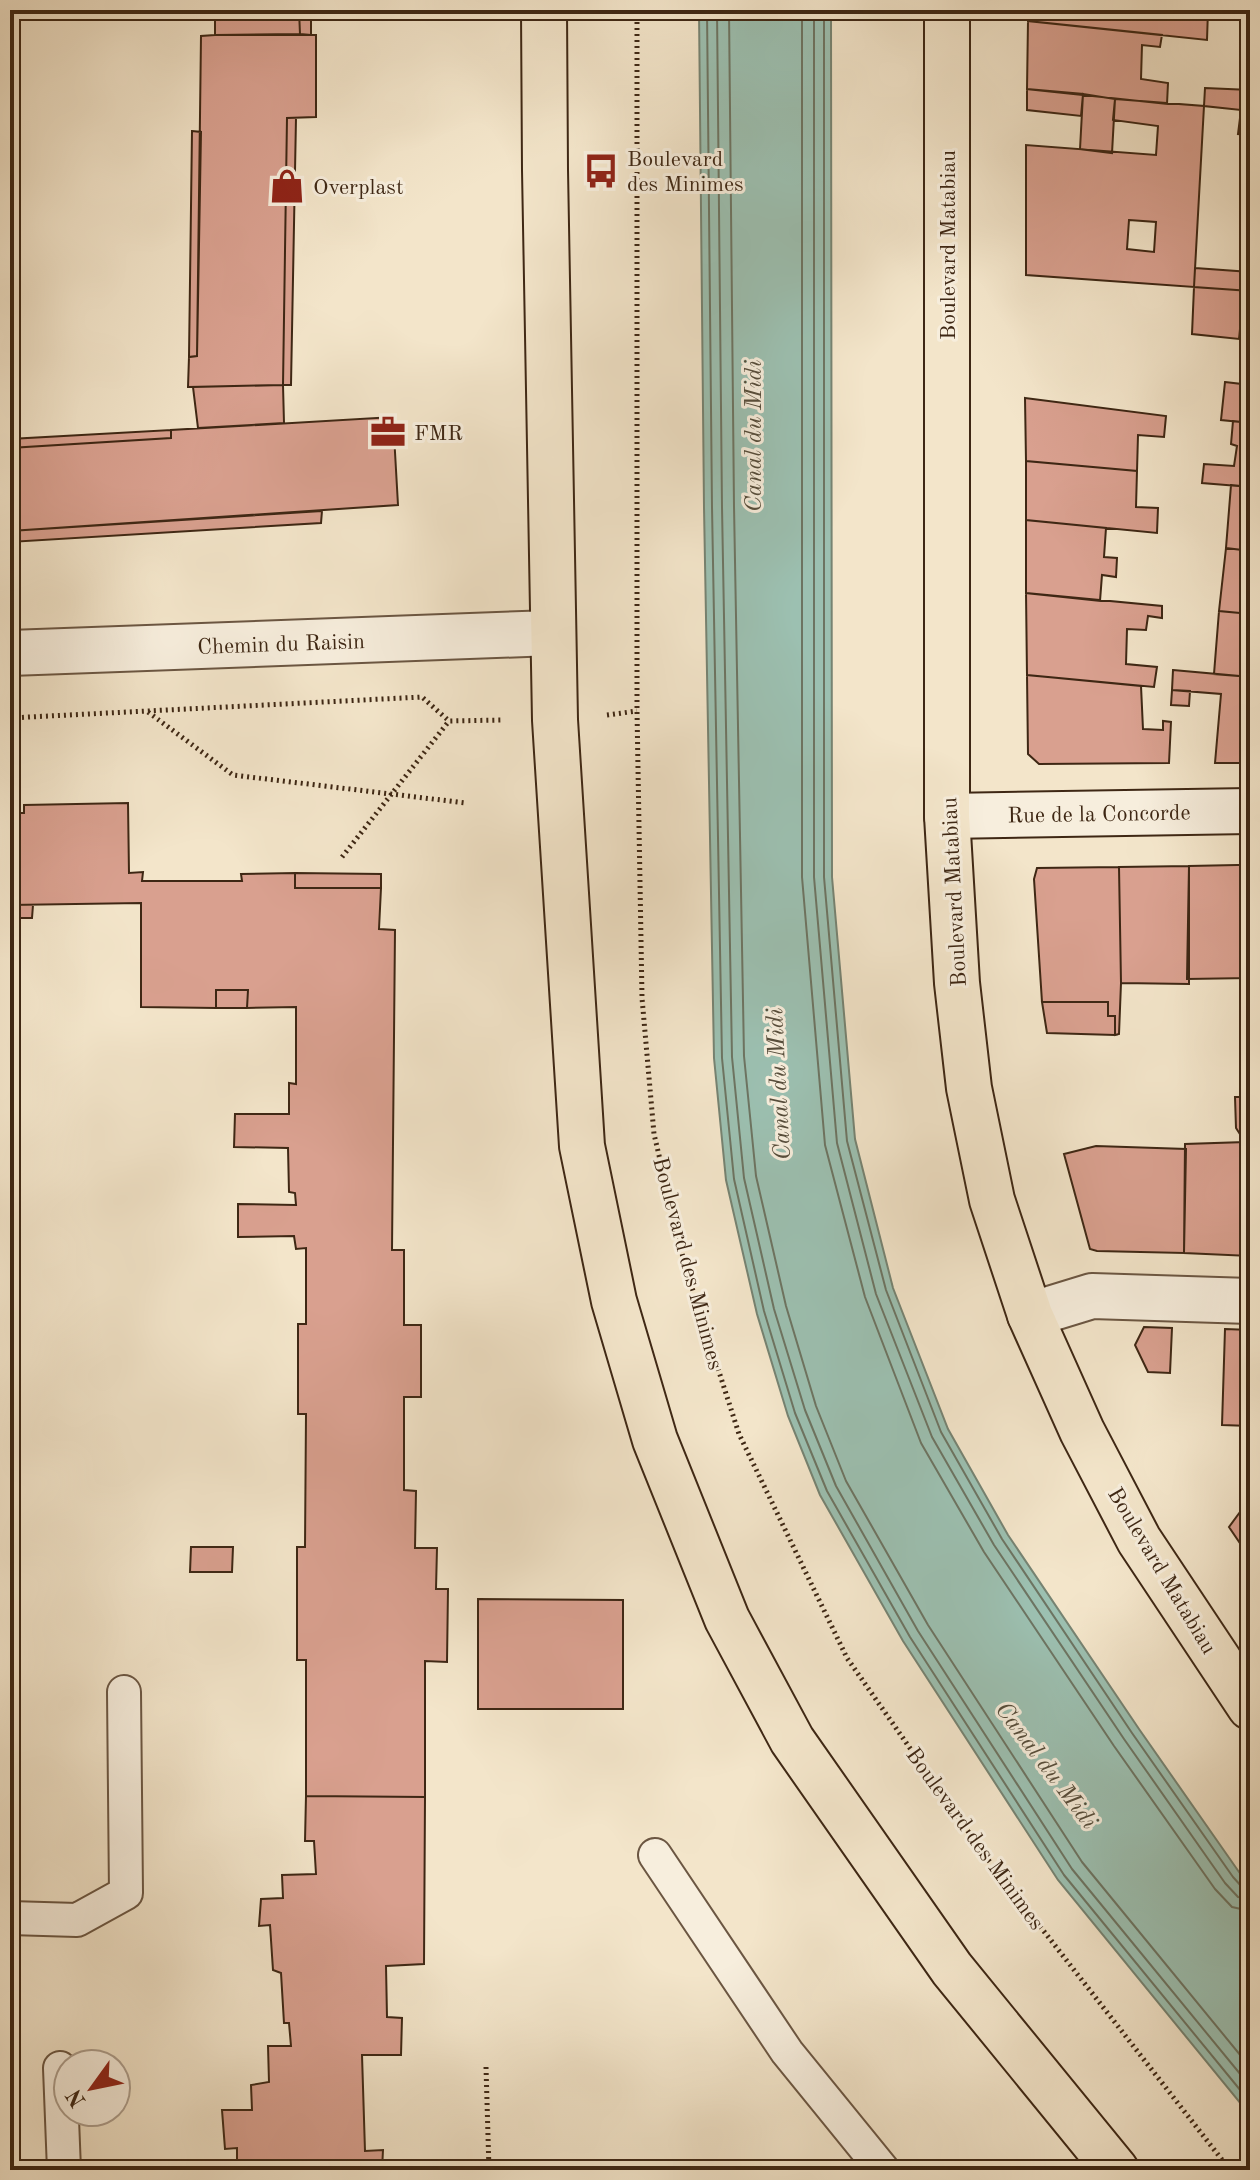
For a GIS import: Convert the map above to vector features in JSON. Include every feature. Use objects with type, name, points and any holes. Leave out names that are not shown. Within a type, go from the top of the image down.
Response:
[{"type":"main road","points":[[544,10],[555,720],[582,1146],[614,1301],[655,1440],[727,1619],[792,1740],[952,1969],[1116,2170]]},
{"type":"main road","name":"Boulevard Matabiau","points":[[947,10],[947,816],[957,983],[969,1088],[992,1200],[1030,1315],[1082,1431],[1139,1540],[1250,1707]]},
{"type":"street","name":"Chemin du Raisin","points":[[10,653],[552,633]]},
{"type":"street","name":"Rue de la Concorde","points":[[947,816],[1250,811]]},
{"type":"street","points":[[1030,1315],[1092,1296],[1250,1301]]},
{"type":"lane","points":[[10,1918],[77,1920],[126,1893],[124,1692]]},
{"type":"lane","points":[[655,1855],[787,2052],[883,2170]]},
{"type":"lane","points":[[62,2128],[64,2170]]},
{"type":"path","name":"Boulevard des Minimes","points":[[637,10],[637,711],[642,998],[654,1134],[685,1266],[739,1434],[847,1658],[986,1857],[1230,2170]]},
{"type":"path","points":[[10,718],[422,697],[449,721],[555,720]]},
{"type":"path","points":[[147,712],[233,775],[466,803]]},
{"type":"path","points":[[607,715],[608,730]]},
{"type":"path","points":[[342,857],[449,721]]},
{"type":"path","points":[[486,2067],[489,2170]]},
{"type":"water","name":"Canal du Midi","points":[[699,10],[831,10],[832,877],[855,1139],[893,1288],[948,1429],[1008,1535],[1139,1729],[1250,1885],[1250,2115],[1058,1880],[903,1641],[820,1495],[788,1416],[757,1314],[726,1180],[714,1058]]},
{"type":"building","points":[[215,10],[299,10],[300,34],[215,35]]},
{"type":"building","points":[[299,10],[311,10],[311,35],[300,34]]},
{"type":"building","points":[[1029,10],[1208,10],[1207,40],[1028,21]]},
{"type":"building","points":[[1028,21],[1162,35],[1160,47],[1142,45],[1141,79],[1168,83],[1167,104],[1027,89]]},
{"type":"building","points":[[316,35],[316,117],[287,118],[283,385],[188,387],[189,357],[197,356],[201,36]]},
{"type":"building","points":[[1205,88],[1250,90],[1250,111],[1204,106]]},
{"type":"building","points":[[1027,89],[1083,94],[1081,116],[1027,110]]},
{"type":"building","points":[[1083,94],[1115,99],[1112,153],[1080,149]]},
{"type":"building","points":[[1115,99],[1204,106],[1194,287],[1026,275],[1026,145],[1156,155],[1158,126],[1113,120]],"holes":[[[1129,220],[1156,222],[1154,252],[1127,249]]]},
{"type":"building","points":[[1241,110],[1250,111],[1250,135],[1238,134]]},
{"type":"building","points":[[287,118],[296,118],[291,385],[283,385]]},
{"type":"building","points":[[192,131],[201,132],[197,356],[189,357]]},
{"type":"building","points":[[1195,268],[1250,272],[1250,291],[1194,287]]},
{"type":"building","points":[[1194,287],[1250,291],[1250,309],[1242,309],[1239,339],[1192,334]]},
{"type":"building","points":[[1225,382],[1250,385],[1250,423],[1221,420]]},
{"type":"building","points":[[283,385],[284,423],[198,428],[193,387]]},
{"type":"building","points":[[1025,398],[1166,416],[1164,437],[1138,435],[1137,471],[1026,461]]},
{"type":"building","points":[[393,417],[398,505],[10,531],[10,448],[171,438],[171,430]]},
{"type":"building","points":[[1233,421],[1250,423],[1250,487],[1202,483],[1204,464],[1234,466],[1237,446],[1231,444]]},
{"type":"building","points":[[171,430],[171,438],[10,448],[10,439]]},
{"type":"building","points":[[1026,461],[1137,471],[1136,507],[1158,508],[1157,533],[1026,520]]},
{"type":"building","points":[[1231,485],[1250,487],[1250,551],[1226,548]]},
{"type":"building","points":[[322,511],[321,523],[10,542],[10,531]]},
{"type":"building","points":[[1026,520],[1106,528],[1104,557],[1117,558],[1116,577],[1102,575],[1100,601],[1026,593]]},
{"type":"building","points":[[1226,548],[1250,551],[1250,614],[1219,611]]},
{"type":"building","points":[[1026,593],[1162,606],[1162,618],[1148,616],[1146,630],[1127,629],[1126,664],[1157,667],[1154,687],[1027,675]]},
{"type":"building","points":[[1219,611],[1250,614],[1250,677],[1214,674]]},
{"type":"building","points":[[1173,670],[1250,677],[1250,763],[1215,763],[1221,694],[1172,690]]},
{"type":"building","points":[[1027,675],[1141,686],[1143,729],[1163,730],[1163,721],[1171,722],[1169,763],[1039,764],[1028,754]]},
{"type":"building","points":[[1172,690],[1190,691],[1189,706],[1171,705]]},
{"type":"building","points":[[128,803],[129,873],[143,872],[142,881],[242,881],[241,874],[295,873],[295,888],[381,888],[379,929],[395,930],[392,1250],[404,1250],[404,1325],[421,1325],[421,1397],[404,1397],[404,1490],[416,1491],[415,1548],[437,1548],[436,1589],[448,1589],[447,1662],[425,1661],[425,1797],[306,1796],[306,1660],[297,1660],[297,1547],[305,1547],[306,1414],[298,1414],[298,1324],[306,1324],[306,1248],[296,1249],[294,1236],[238,1237],[238,1204],[296,1205],[295,1193],[289,1192],[288,1148],[234,1147],[235,1114],[289,1114],[289,1083],[296,1084],[296,1007],[247,1008],[248,990],[216,990],[216,1008],[141,1007],[141,903],[10,905],[10,813],[24,813],[24,805]]},
{"type":"building","points":[[1250,865],[1250,978],[1187,979],[1189,866]]},
{"type":"building","points":[[1189,866],[1189,984],[1121,983],[1119,867]]},
{"type":"building","points":[[1119,867],[1121,983],[1119,1034],[1115,1035],[1115,1016],[1108,1016],[1108,1002],[1042,1002],[1034,879],[1037,868]]},
{"type":"building","points":[[295,873],[381,874],[381,888],[295,888]]},
{"type":"building","points":[[10,905],[33,905],[32,918],[10,918]]},
{"type":"building","points":[[216,990],[248,990],[247,1008],[216,1008]]},
{"type":"building","points":[[1042,1002],[1108,1002],[1108,1016],[1115,1016],[1115,1035],[1047,1033]]},
{"type":"building","points":[[1235,1097],[1250,1097],[1250,1256],[1184,1253],[1185,1144],[1245,1142],[1236,1128]]},
{"type":"building","points":[[1096,1146],[1186,1149],[1184,1253],[1090,1249],[1064,1154]]},
{"type":"building","points":[[1144,1327],[1172,1328],[1170,1373],[1148,1372],[1135,1345]]},
{"type":"building","points":[[1225,1329],[1250,1330],[1250,1426],[1222,1425]]},
{"type":"building","points":[[1240,1512],[1250,1513],[1250,1558],[1229,1527]]},
{"type":"building","points":[[191,1547],[233,1547],[232,1572],[190,1572]]},
{"type":"building","points":[[478,1599],[623,1600],[623,1709],[478,1709]]},
{"type":"building","points":[[306,1796],[425,1797],[424,1964],[386,1966],[387,2017],[402,2018],[401,2055],[362,2055],[365,2151],[383,2150],[382,2170],[237,2170],[237,2148],[225,2149],[222,2110],[252,2110],[251,2085],[269,2082],[268,2046],[291,2046],[289,2023],[284,2023],[281,1973],[273,1970],[270,1925],[259,1926],[261,1899],[283,1898],[282,1875],[316,1874],[314,1841],[305,1841]]},
{"type":"place","name":"Boulevard des Minimes","points":[[601,171]]},
{"type":"place","name":"Overplast","points":[[287,186]]},
{"type":"place","name":"FMR","points":[[388,432]]}]
